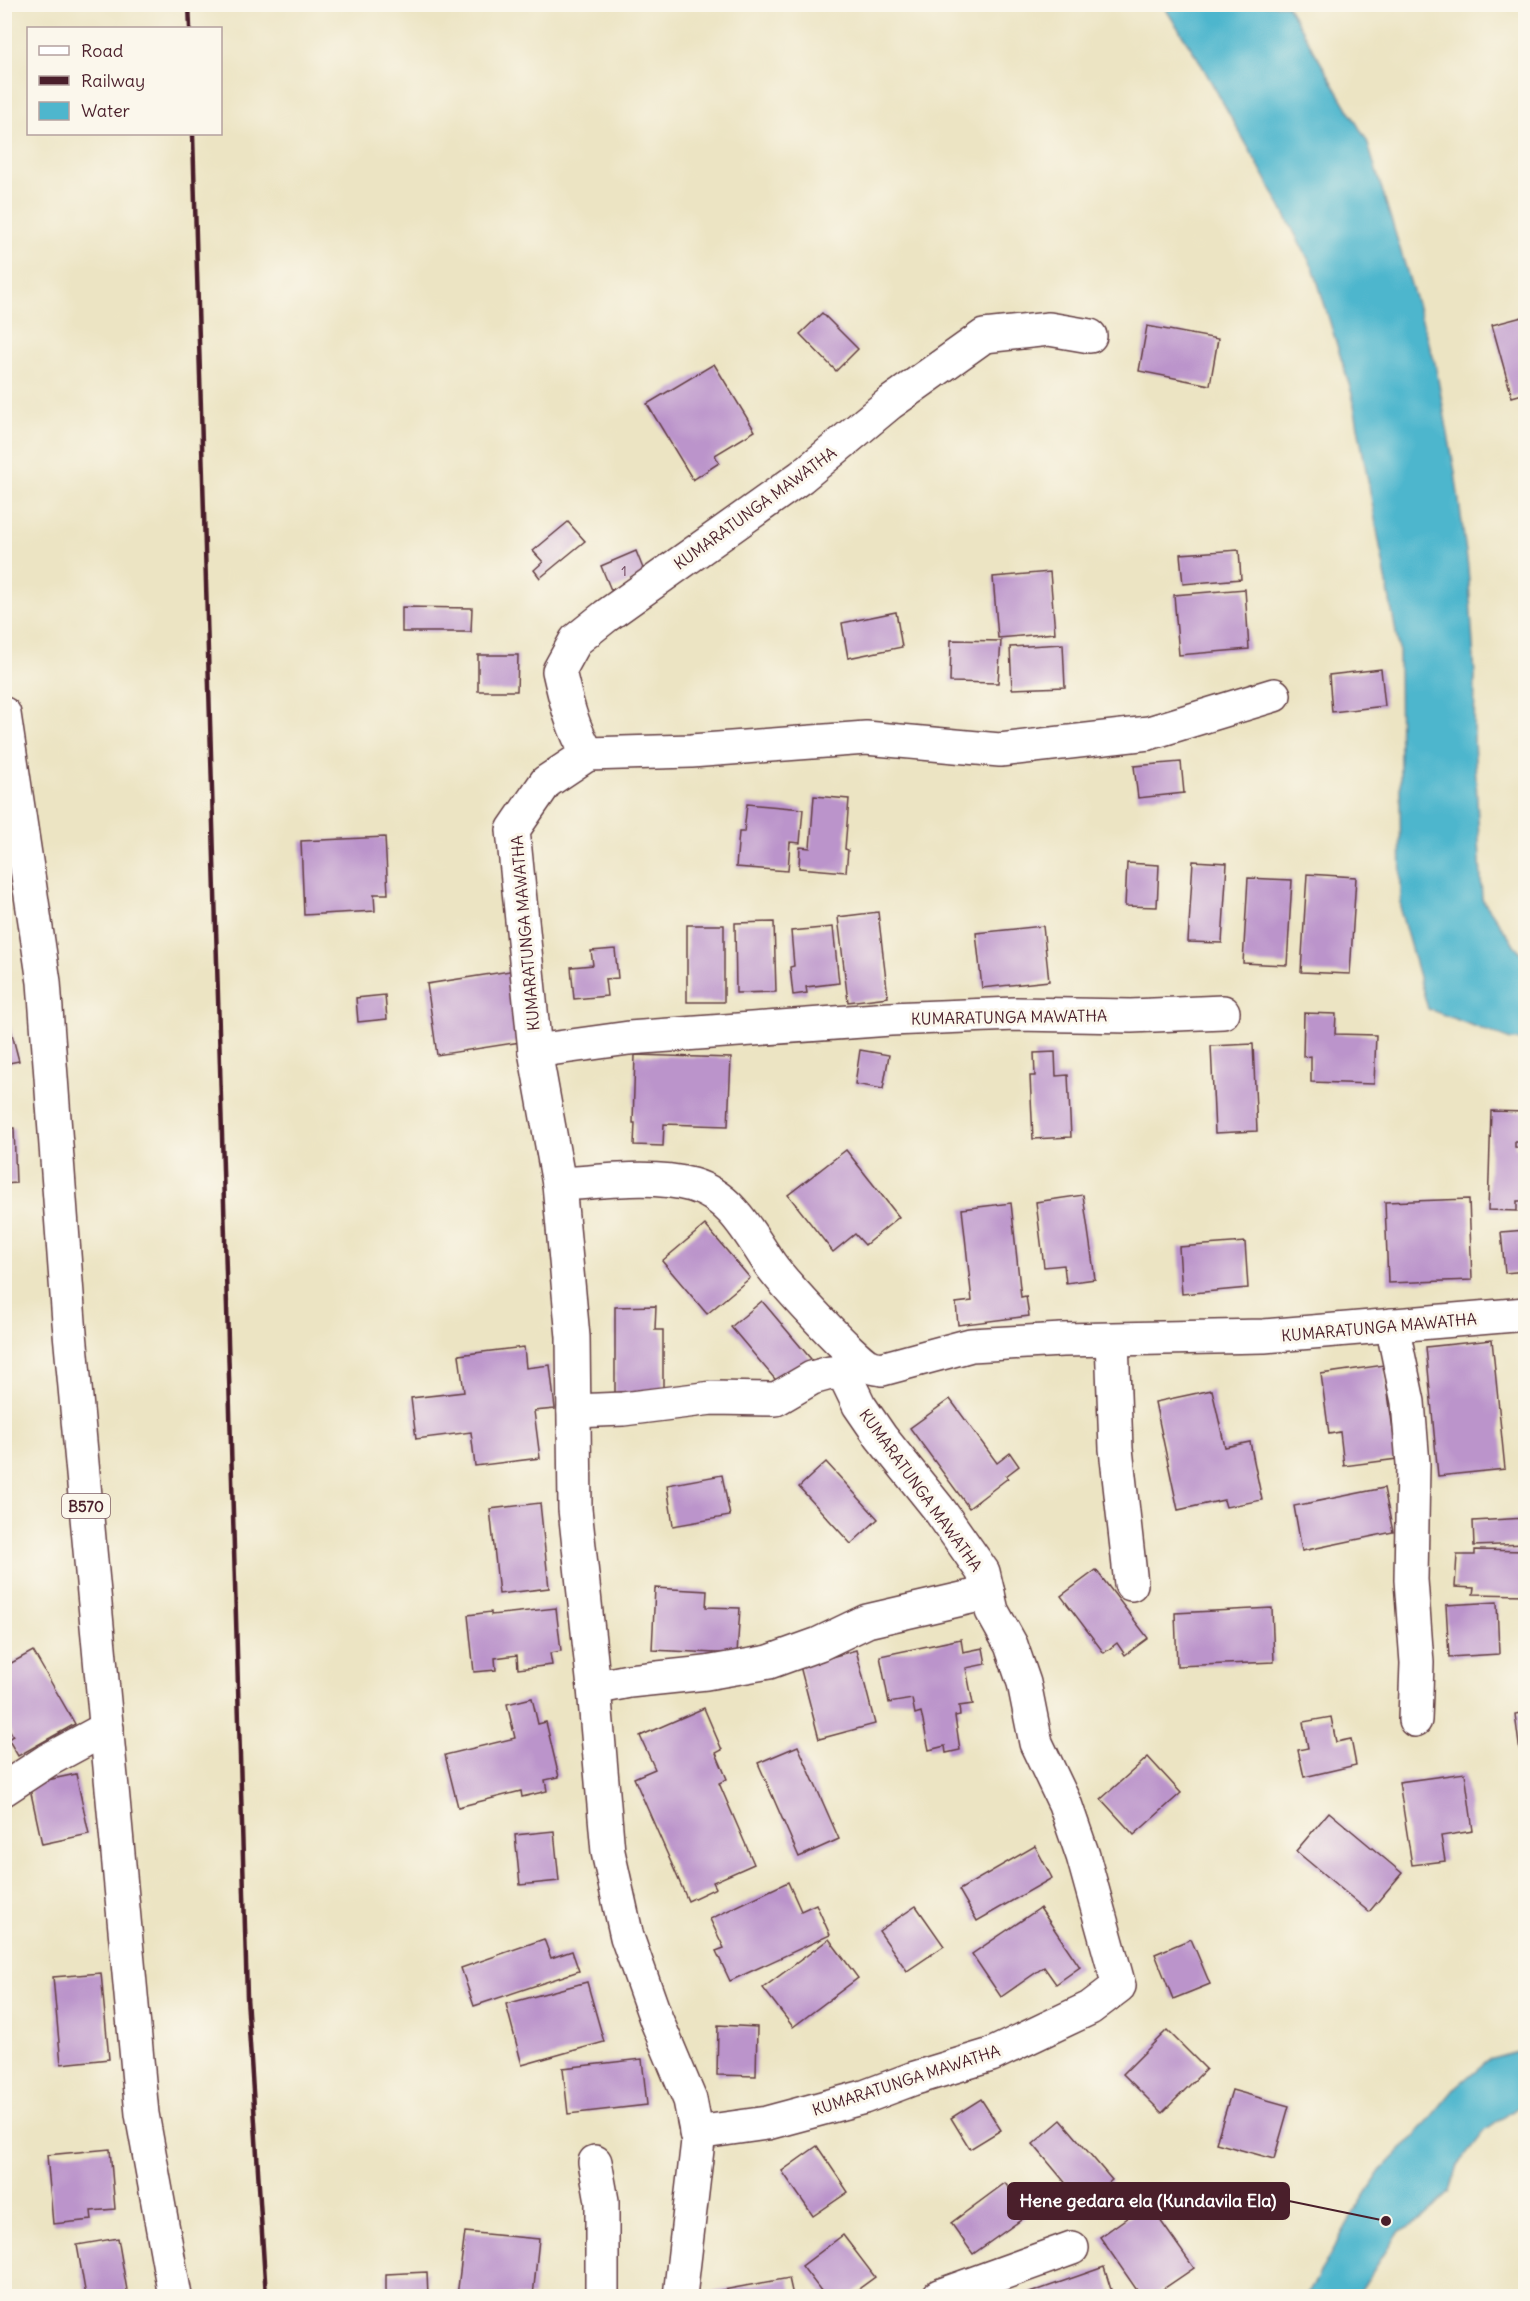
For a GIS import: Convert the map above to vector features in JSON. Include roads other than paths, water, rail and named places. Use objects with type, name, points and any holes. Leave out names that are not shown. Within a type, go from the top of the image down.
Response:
[{"type":"street","name":"KUMARATUNGA MAWATHA","points":[[1089,336],[1049,329],[984,336],[890,403],[801,477],[606,616],[576,640],[559,671],[569,714],[578,738],[588,754],[546,782],[513,830],[536,1050],[629,1038],[890,1019],[1015,1014],[1131,1016],[1223,1012]]},
{"type":"street","points":[[588,754],[691,751],[866,738],[1000,750],[1149,733],[1274,695]]},
{"type":"street","name":"B570","points":[[4,714],[44,982],[69,1322],[142,2114],[175,2296]]},
{"type":"street","points":[[536,1050],[559,1184],[573,1337],[575,1509],[608,1852],[627,1937],[656,2019],[690,2100],[698,2141],[680,2296]]},
{"type":"street","name":"KUMARATUNGA MAWATHA","points":[[559,1184],[666,1180],[692,1185],[711,1192],[738,1215],[772,1266],[843,1344],[868,1366],[882,1369],[971,1346],[1264,1336],[1526,1314]]},
{"type":"street","points":[[1392,1325],[1408,1402],[1413,1464],[1411,1580],[1417,1663],[1415,1720]]},
{"type":"street","points":[[1112,1340],[1116,1449],[1131,1584]]},
{"type":"street","name":"KUMARATUNGA MAWATHA","points":[[574,1411],[623,1409],[712,1398],[776,1399],[812,1378],[830,1373],[846,1378],[859,1405],[881,1437],[938,1508],[982,1572],[992,1611],[1011,1646],[1024,1683],[1036,1743],[1065,1804],[1076,1835],[1119,1986],[1090,2008],[991,2055],[912,2079],[864,2097],[766,2123],[696,2133]]},
{"type":"street","points":[[594,1688],[769,1662],[819,1644],[867,1621],[988,1593]]},
{"type":"street","points":[[4,1789],[48,1760],[107,1728]]},
{"type":"street","points":[[595,2162],[602,2201],[602,2296]]},
{"type":"street","points":[[939,2296],[1072,2248]]},
{"type":"water","points":[[1163,5],[1287,5],[1367,141],[1435,363],[1455,472],[1468,567],[1475,676],[1474,740],[1482,899],[1525,960],[1525,1040],[1511,1040],[1428,1009],[1401,913],[1399,649],[1352,394],[1314,270],[1197,57]]},
{"type":"water","points":[[1525,2050],[1525,2102],[1485,2131],[1458,2165],[1450,2191],[1421,2220],[1399,2231],[1357,2296],[1307,2296],[1353,2214],[1381,2171],[1416,2135],[1456,2087],[1488,2060]]},
{"type":"railway","points":[[189,4],[190,27]]},
{"type":"railway","points":[[193,135],[247,1997],[266,2296]]},
{"type":"place","name":"Hene gedara ela (Kundavila Ela)","points":[[1386,2221]]}]
